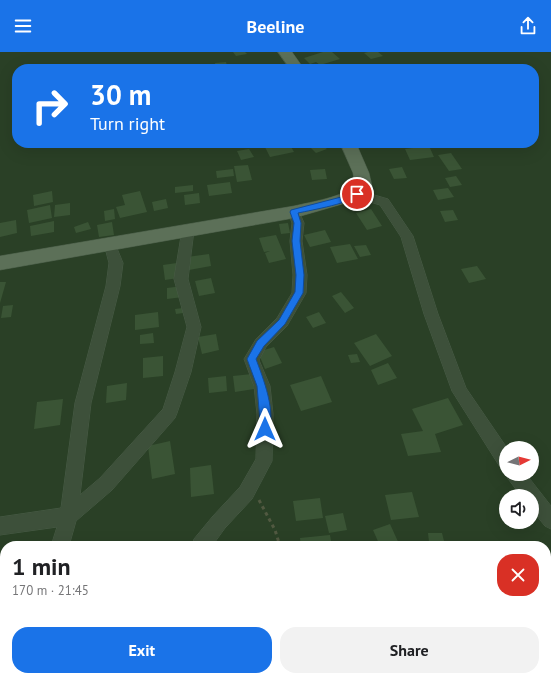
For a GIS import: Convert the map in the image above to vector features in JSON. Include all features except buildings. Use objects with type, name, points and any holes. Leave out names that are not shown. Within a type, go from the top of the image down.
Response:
[{"type":"main road","points":[[285,52],[293,64]]},
{"type":"main road","points":[[0,263],[294,212],[347,198],[357,194],[364,186],[361,173],[350,148]]},
{"type":"street","points":[[357,194],[384,202],[407,236],[432,314],[460,391],[499,451]]},
{"type":"street","points":[[206,541],[219,522],[246,494],[264,461],[265,414],[262,386],[251,359],[261,343],[282,322],[299,293],[300,275],[296,241],[298,223],[294,212]]},
{"type":"street","points":[[0,526],[69,516],[106,484],[169,413],[183,372],[194,327],[181,279],[188,230]]},
{"type":"street","points":[[62,541],[69,516],[83,403],[113,286],[116,263],[110,244]]},
{"type":"street","points":[[520,481],[551,520]]},
{"type":"path","points":[[251,484],[275,530],[278,541]]},
{"type":"route","points":[[265,429],[262,386],[251,359],[261,343],[282,322],[299,293],[300,275],[297,262],[296,241],[298,223],[294,212],[357,194]]}]
